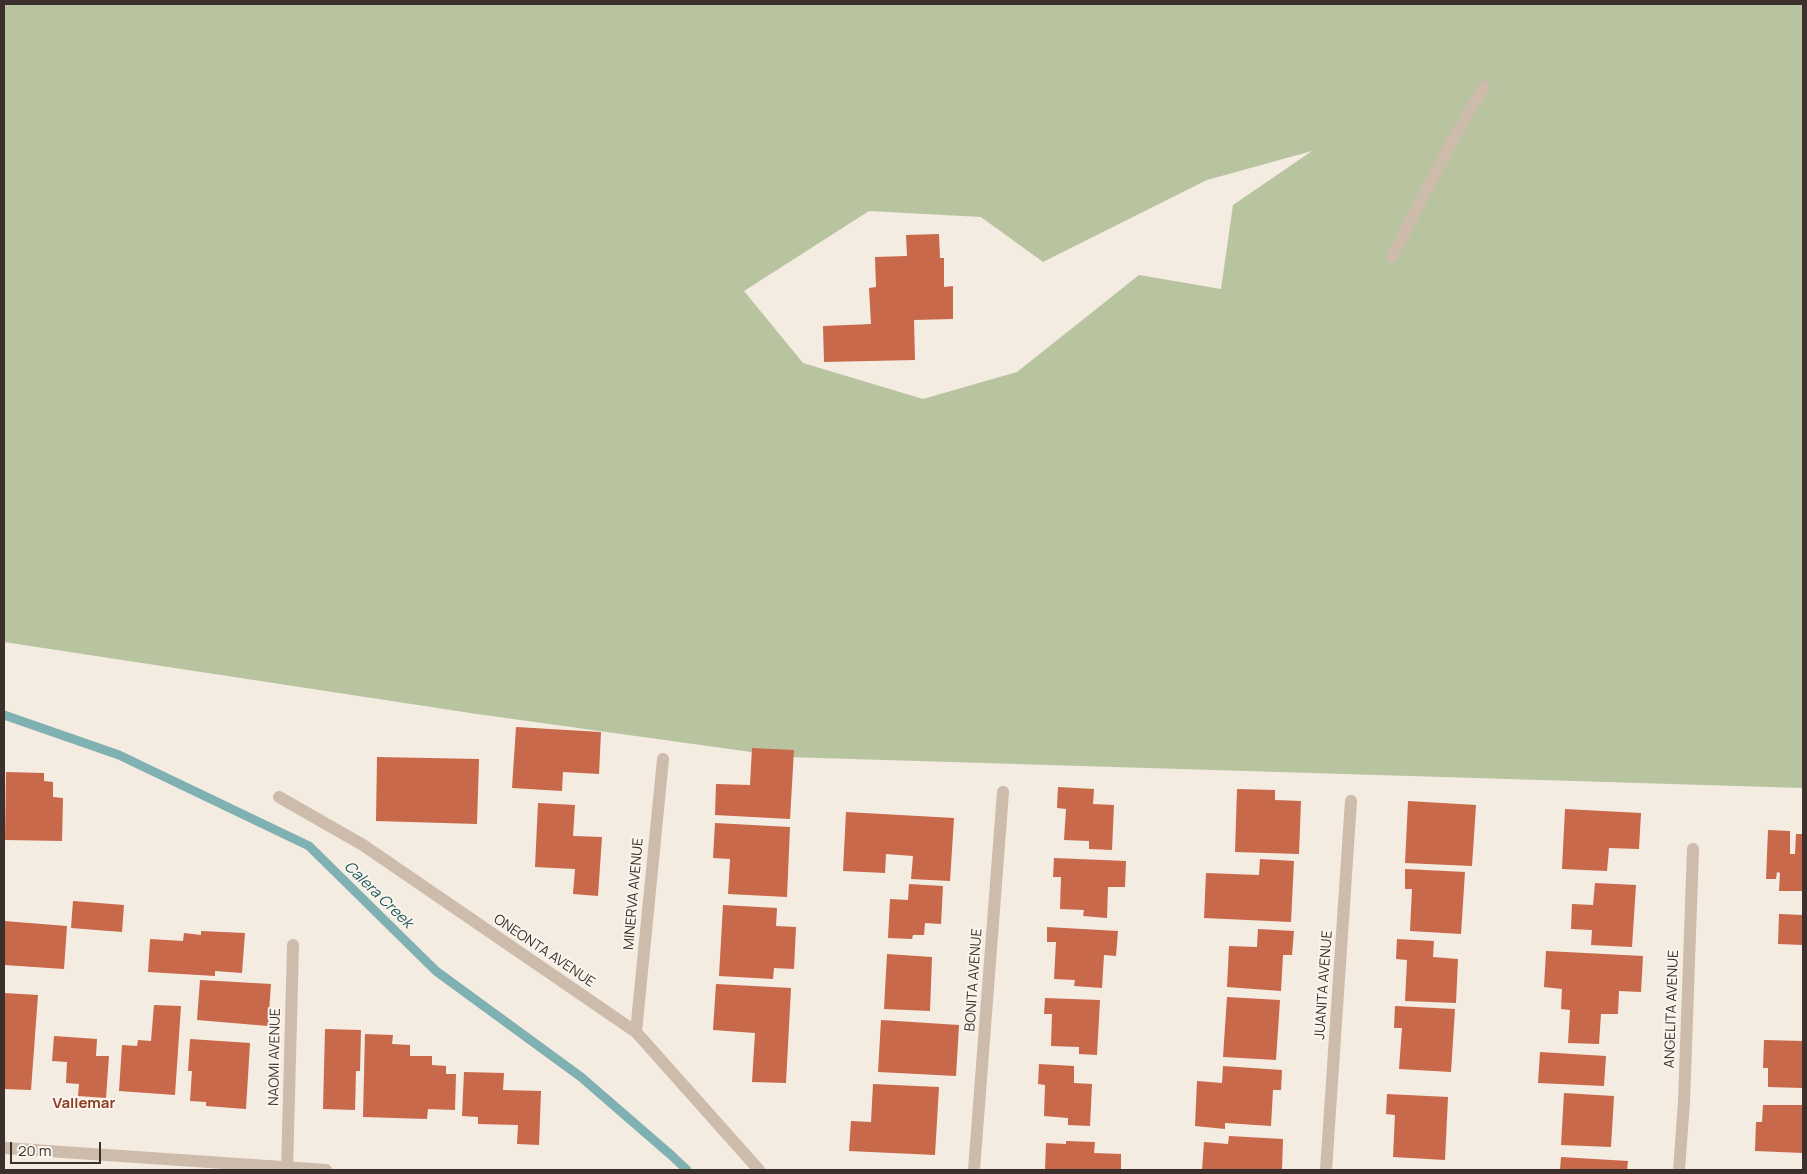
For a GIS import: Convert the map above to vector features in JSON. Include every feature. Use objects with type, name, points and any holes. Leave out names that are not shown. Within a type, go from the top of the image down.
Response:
[{"type":"street","points":[[1392,257],[1454,137],[1484,87]]},
{"type":"street","name":"MINERVA AVENUE","points":[[636,1032],[662,759]]},
{"type":"street","name":"BONITA AVENUE","points":[[974,1170],[1004,792]]},
{"type":"street","name":"ONEONTA AVENUE","points":[[279,797],[363,846],[636,1032],[759,1170]]},
{"type":"street","name":"JUANITA AVENUE","points":[[1326,1170],[1351,801]]},
{"type":"street","name":"ANGELITA AVENUE","points":[[1679,1170],[1684,1102],[1693,848]]},
{"type":"street","name":"NAOMI AVENUE","points":[[287,1169],[292,945]]},
{"type":"street","points":[[4,1148],[287,1169],[326,1170]]},
{"type":"green space","points":[[4,4],[1803,4],[1803,788],[787,757],[477,714],[4,642]],"holes":[[[1312,151],[1233,205],[1221,289],[1139,275],[1017,372],[923,399],[803,363],[744,291],[869,211],[981,217],[1043,262],[1207,180]]]},
{"type":"building","points":[[939,234],[940,258],[944,258],[944,287],[953,286],[953,319],[914,320],[915,360],[824,362],[823,326],[871,324],[869,288],[876,287],[875,257],[907,256],[906,235]]},
{"type":"building","points":[[516,727],[601,732],[599,774],[563,772],[562,791],[512,788]]},
{"type":"building","points":[[752,748],[794,750],[790,819],[715,815],[716,784],[750,785]]},
{"type":"building","points":[[377,757],[479,759],[477,824],[376,821]]},
{"type":"building","points":[[6,772],[44,773],[44,781],[53,782],[53,797],[63,798],[62,841],[5,840]]},
{"type":"building","points":[[1058,787],[1094,789],[1093,804],[1114,805],[1112,850],[1089,849],[1089,841],[1064,840],[1066,809],[1057,808]]},
{"type":"building","points":[[1237,789],[1275,790],[1275,800],[1301,801],[1299,854],[1235,852]]},
{"type":"building","points":[[1408,801],[1476,805],[1472,866],[1405,863]]},
{"type":"building","points":[[538,803],[575,805],[573,836],[602,837],[598,896],[573,894],[575,869],[535,867]]},
{"type":"building","points":[[1565,809],[1641,813],[1639,849],[1609,848],[1607,871],[1562,869]]},
{"type":"building","points":[[846,812],[954,818],[950,881],[911,879],[913,856],[886,854],[885,873],[843,871]]},
{"type":"building","points":[[715,823],[790,827],[787,897],[728,894],[730,859],[713,858]]},
{"type":"building","points":[[1768,830],[1790,831],[1790,854],[1795,854],[1796,834],[1803,834],[1803,891],[1779,891],[1780,873],[1777,872],[1776,879],[1766,879]]},
{"type":"building","points":[[1054,858],[1126,861],[1125,887],[1108,887],[1107,918],[1083,916],[1084,910],[1060,909],[1061,877],[1053,877]]},
{"type":"building","points":[[1260,859],[1294,861],[1291,922],[1204,918],[1206,873],[1259,875]]},
{"type":"building","points":[[1405,869],[1465,872],[1461,934],[1410,931],[1412,889],[1405,889]]},
{"type":"building","points":[[1595,883],[1636,885],[1632,947],[1591,945],[1592,930],[1571,929],[1572,904],[1593,905]]},
{"type":"building","points":[[909,884],[943,886],[941,924],[925,923],[924,935],[913,935],[912,939],[888,938],[890,899],[908,900]]},
{"type":"building","points":[[73,901],[124,905],[122,932],[71,928]]},
{"type":"building","points":[[723,905],[777,908],[776,926],[796,927],[794,969],[774,968],[773,979],[719,976]]},
{"type":"building","points":[[1779,914],[1803,915],[1803,945],[1778,944]]},
{"type":"building","points":[[4,921],[67,926],[64,969],[4,965]]},
{"type":"building","points":[[1047,927],[1118,931],[1116,956],[1104,955],[1102,988],[1074,986],[1075,980],[1054,979],[1056,942],[1047,942]]},
{"type":"building","points":[[1258,929],[1294,931],[1292,955],[1283,955],[1281,991],[1227,987],[1229,946],[1257,947]]},
{"type":"building","points":[[201,931],[245,933],[242,973],[215,971],[215,976],[148,972],[150,939],[183,941],[184,933],[201,935]]},
{"type":"building","points":[[1397,939],[1434,941],[1433,957],[1458,959],[1456,1003],[1405,1001],[1407,960],[1396,959]]},
{"type":"building","points":[[1546,951],[1643,956],[1641,992],[1619,991],[1618,1014],[1601,1014],[1599,1044],[1568,1043],[1570,1010],[1561,1009],[1562,989],[1544,987]]},
{"type":"building","points":[[887,954],[932,957],[930,1011],[884,1009]]},
{"type":"building","points":[[200,980],[271,984],[268,1026],[197,1020]]},
{"type":"building","points":[[716,984],[791,988],[786,1083],[752,1082],[755,1033],[713,1030]]},
{"type":"building","points":[[4,993],[38,995],[31,1090],[4,1089]]},
{"type":"building","points":[[1227,997],[1280,1000],[1276,1060],[1223,1057]]},
{"type":"building","points":[[1045,998],[1100,1000],[1097,1055],[1079,1054],[1079,1047],[1051,1046],[1052,1014],[1044,1014]]},
{"type":"building","points":[[154,1005],[181,1006],[175,1095],[119,1091],[122,1045],[137,1046],[138,1040],[151,1041]]},
{"type":"building","points":[[1395,1006],[1455,1009],[1451,1072],[1399,1069],[1402,1028],[1394,1028]]},
{"type":"building","points":[[881,1020],[959,1025],[956,1076],[878,1072]]},
{"type":"building","points":[[325,1029],[361,1030],[360,1071],[356,1071],[355,1110],[323,1109]]},
{"type":"building","points":[[365,1034],[393,1035],[392,1044],[410,1045],[410,1056],[432,1056],[432,1065],[446,1066],[446,1074],[456,1074],[455,1110],[428,1109],[427,1119],[363,1117]]},
{"type":"building","points":[[54,1036],[97,1039],[96,1056],[109,1056],[106,1098],[78,1096],[79,1084],[66,1083],[67,1062],[52,1061]]},
{"type":"building","points":[[190,1039],[250,1043],[246,1109],[206,1106],[206,1102],[190,1101],[192,1071],[188,1071]]},
{"type":"building","points":[[1764,1040],[1803,1041],[1803,1088],[1768,1087],[1768,1068],[1763,1068]]},
{"type":"building","points":[[1540,1052],[1606,1056],[1604,1086],[1538,1083]]},
{"type":"building","points":[[1039,1064],[1074,1066],[1074,1083],[1092,1084],[1090,1126],[1068,1125],[1068,1118],[1044,1116],[1045,1085],[1038,1084]]},
{"type":"building","points":[[1223,1066],[1282,1070],[1281,1090],[1273,1090],[1271,1126],[1225,1123],[1225,1129],[1195,1126],[1197,1081],[1222,1083]]},
{"type":"building","points":[[464,1072],[504,1073],[503,1090],[541,1091],[539,1145],[517,1144],[518,1125],[478,1124],[478,1117],[462,1116]]},
{"type":"building","points":[[873,1084],[939,1087],[935,1155],[849,1151],[851,1121],[871,1122]]},
{"type":"building","points":[[1564,1093],[1614,1096],[1611,1147],[1561,1145]]},
{"type":"building","points":[[1387,1094],[1448,1097],[1445,1160],[1393,1157],[1395,1115],[1386,1114]]},
{"type":"building","points":[[1763,1105],[1803,1105],[1803,1153],[1755,1151],[1756,1122],[1762,1122]]},
{"type":"building","points":[[1229,1136],[1283,1139],[1282,1170],[1202,1170],[1204,1142],[1228,1144]]},
{"type":"building","points":[[1066,1141],[1095,1142],[1094,1153],[1121,1154],[1121,1170],[1045,1170],[1046,1143],[1066,1144]]},
{"type":"building","points":[[1561,1157],[1628,1161],[1627,1170],[1560,1170]]},
{"type":"waterway","name":"Calera Creek","points":[[4,715],[119,755],[309,846],[436,971],[581,1077],[687,1170]]},
{"type":"district","name":"Vallemar","points":[[84,1104]]}]
